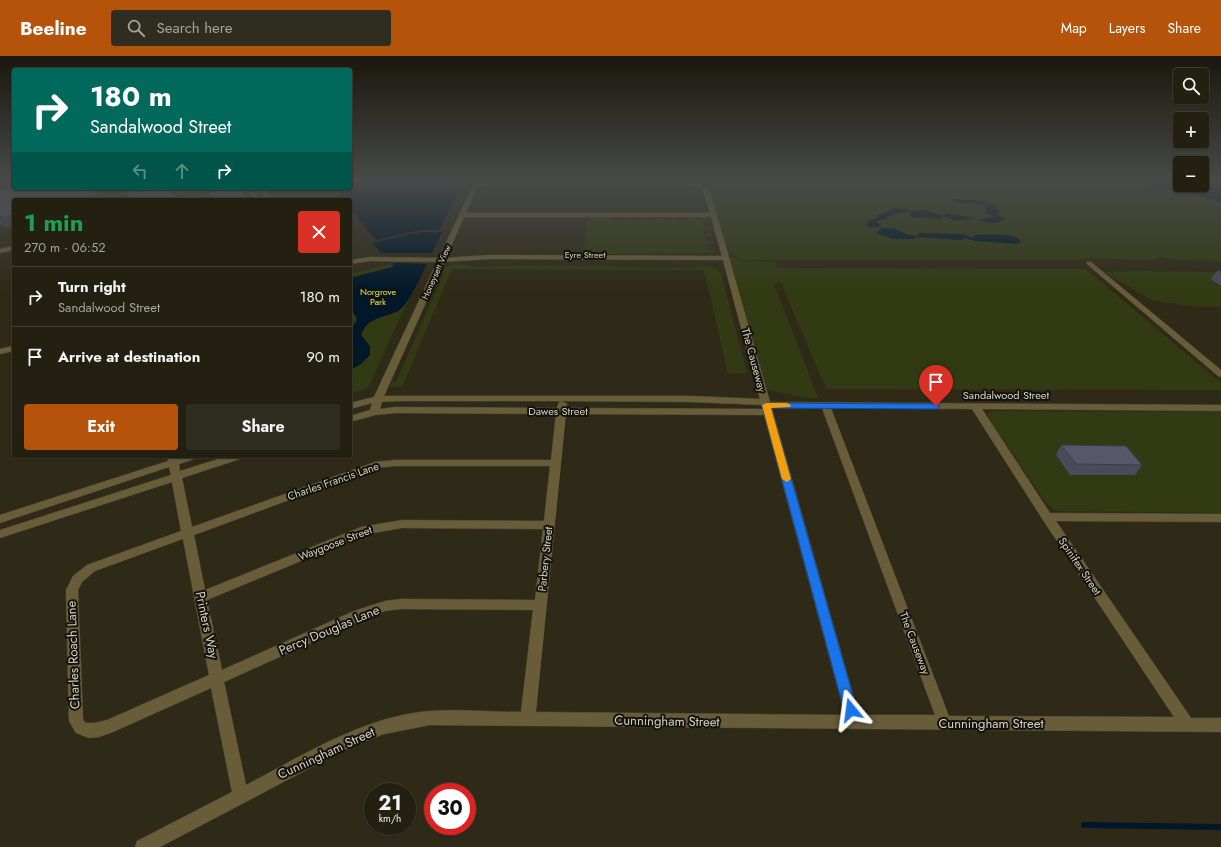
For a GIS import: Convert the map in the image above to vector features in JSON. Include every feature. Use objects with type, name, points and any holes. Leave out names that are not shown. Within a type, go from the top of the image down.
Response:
[{"type":"street","name":"Honeysett View","points":[[374,412],[378,399],[461,217]]},
{"type":"street","name":"The Causeway","points":[[715,217],[854,722]]},
{"type":"street","points":[[0,251],[12,251]]},
{"type":"street","points":[[0,255],[12,251]]},
{"type":"street","name":"Eyre Street","points":[[352,262],[359,260],[442,260],[473,263],[727,261]]},
{"type":"street","name":"Eyre Street","points":[[352,267],[380,260]]},
{"type":"street","points":[[1089,264],[1221,374]]},
{"type":"street","points":[[0,345],[12,342]]},
{"type":"street","points":[[0,352],[12,349]]},
{"type":"street","name":"Dawes Street","points":[[352,406],[378,399],[397,398],[562,399],[766,406]]},
{"type":"street","name":"Parbery Street","points":[[528,718],[562,399]]},
{"type":"street","name":"Dawes Street","points":[[352,418],[374,412],[396,410],[561,411],[766,406]]},
{"type":"street","name":"Sandalwood Street","points":[[766,406],[1221,408]]},
{"type":"street","name":"The Causeway","points":[[825,406],[946,723]]},
{"type":"street","name":"Spinifex Street","points":[[975,406],[1047,517],[1187,724]]},
{"type":"street","points":[[0,534],[233,458]]},
{"type":"street","points":[[0,519],[173,459]]},
{"type":"street","name":"Printers Way","points":[[173,459],[200,597],[218,678],[240,795]]},
{"type":"street","name":"Charles Francis Lane","points":[[188,532],[379,464],[555,463]]},
{"type":"street","points":[[1047,517],[1220,519]]},
{"type":"street","name":"Waygoose Street","points":[[200,597],[361,531],[402,524],[548,525]]},
{"type":"street","name":"Charles Roach Lane","points":[[188,532],[96,565],[82,574],[74,582],[72,590],[76,721],[79,726],[86,730],[104,729],[218,678]]},
{"type":"street","name":"Percy Douglas Lane","points":[[218,678],[359,615],[385,606],[422,604],[540,605]]},
{"type":"street","name":"Cunningham Street","points":[[143,847],[326,750],[384,727],[430,718],[1221,725]]},
{"type":"green space","points":[[591,217],[612,217],[612,220],[627,220],[627,218],[630,218],[630,220],[642,220],[642,218],[645,218],[645,220],[657,220],[657,218],[660,218],[660,220],[672,220],[672,218],[675,218],[675,220],[688,220],[687,217],[707,218],[708,222],[701,222],[703,227],[706,227],[707,229],[703,229],[704,234],[711,234],[712,236],[705,236],[706,241],[713,242],[714,244],[707,244],[708,249],[715,250],[715,253],[581,254],[581,251],[584,251],[587,221],[591,221]]},
{"type":"green space","points":[[718,217],[1221,217],[1221,261],[1177,260],[1158,257],[1155,260],[1081,258],[1081,260],[746,260],[729,254]]},
{"type":"green space","points":[[729,256],[747,261],[775,262],[778,268],[1086,269],[1221,383],[1221,390],[826,389],[781,283],[774,283],[818,398],[808,398],[769,390],[767,389]]},
{"type":"green space","points":[[453,263],[477,267],[520,265],[692,268],[703,266],[712,267],[721,273],[747,373],[728,374],[704,270],[452,269],[402,387],[390,387],[391,383],[396,382],[444,273],[440,272],[442,268]]},
{"type":"green space","name":"Norgrove Park","points":[[386,265],[424,265],[368,388],[352,393],[352,274]]},
{"type":"green space","points":[[1104,272],[1221,272],[1221,307],[1197,307],[1151,300]]},
{"type":"green space","points":[[995,411],[1221,412],[1221,513],[1056,511],[1046,503],[989,419],[988,413]]},
{"type":"water","points":[[356,217],[450,217],[432,253],[381,253],[372,242],[377,241]]},
{"type":"water","points":[[877,217],[888,217],[886,219],[876,221],[881,225],[878,227],[894,229],[914,236],[919,236],[918,234],[920,233],[963,234],[973,238],[976,235],[1008,235],[1018,239],[1021,242],[1016,244],[975,241],[965,238],[962,240],[915,237],[915,239],[893,239],[876,233],[881,229],[876,227],[870,228],[865,225],[869,220],[878,218]]},
{"type":"water","points":[[912,217],[968,217],[977,220],[952,220],[945,217],[941,217],[941,219]]},
{"type":"water","points":[[992,217],[1001,217],[1005,219],[996,223],[978,220]]},
{"type":"water","name":"Norgrove Park","points":[[394,263],[427,264],[413,292],[403,307],[398,311],[369,323],[365,328],[361,335],[370,346],[370,355],[361,364],[352,369],[352,328],[357,320],[352,313],[352,277],[392,267]]},
{"type":"pier","points":[[353,217],[356,217],[376,240],[421,230],[439,230],[446,217],[449,217],[442,232],[421,232],[371,243],[374,240]]},
{"type":"building","points":[[1061,445],[1126,446],[1142,465],[1076,464]]},
{"type":"waterway","points":[[1084,825],[1221,827]]},
{"type":"slow traffic","points":[[787,405],[766,405],[787,479]]},
{"type":"route","points":[[851,710],[766,405],[936,406]]}]
